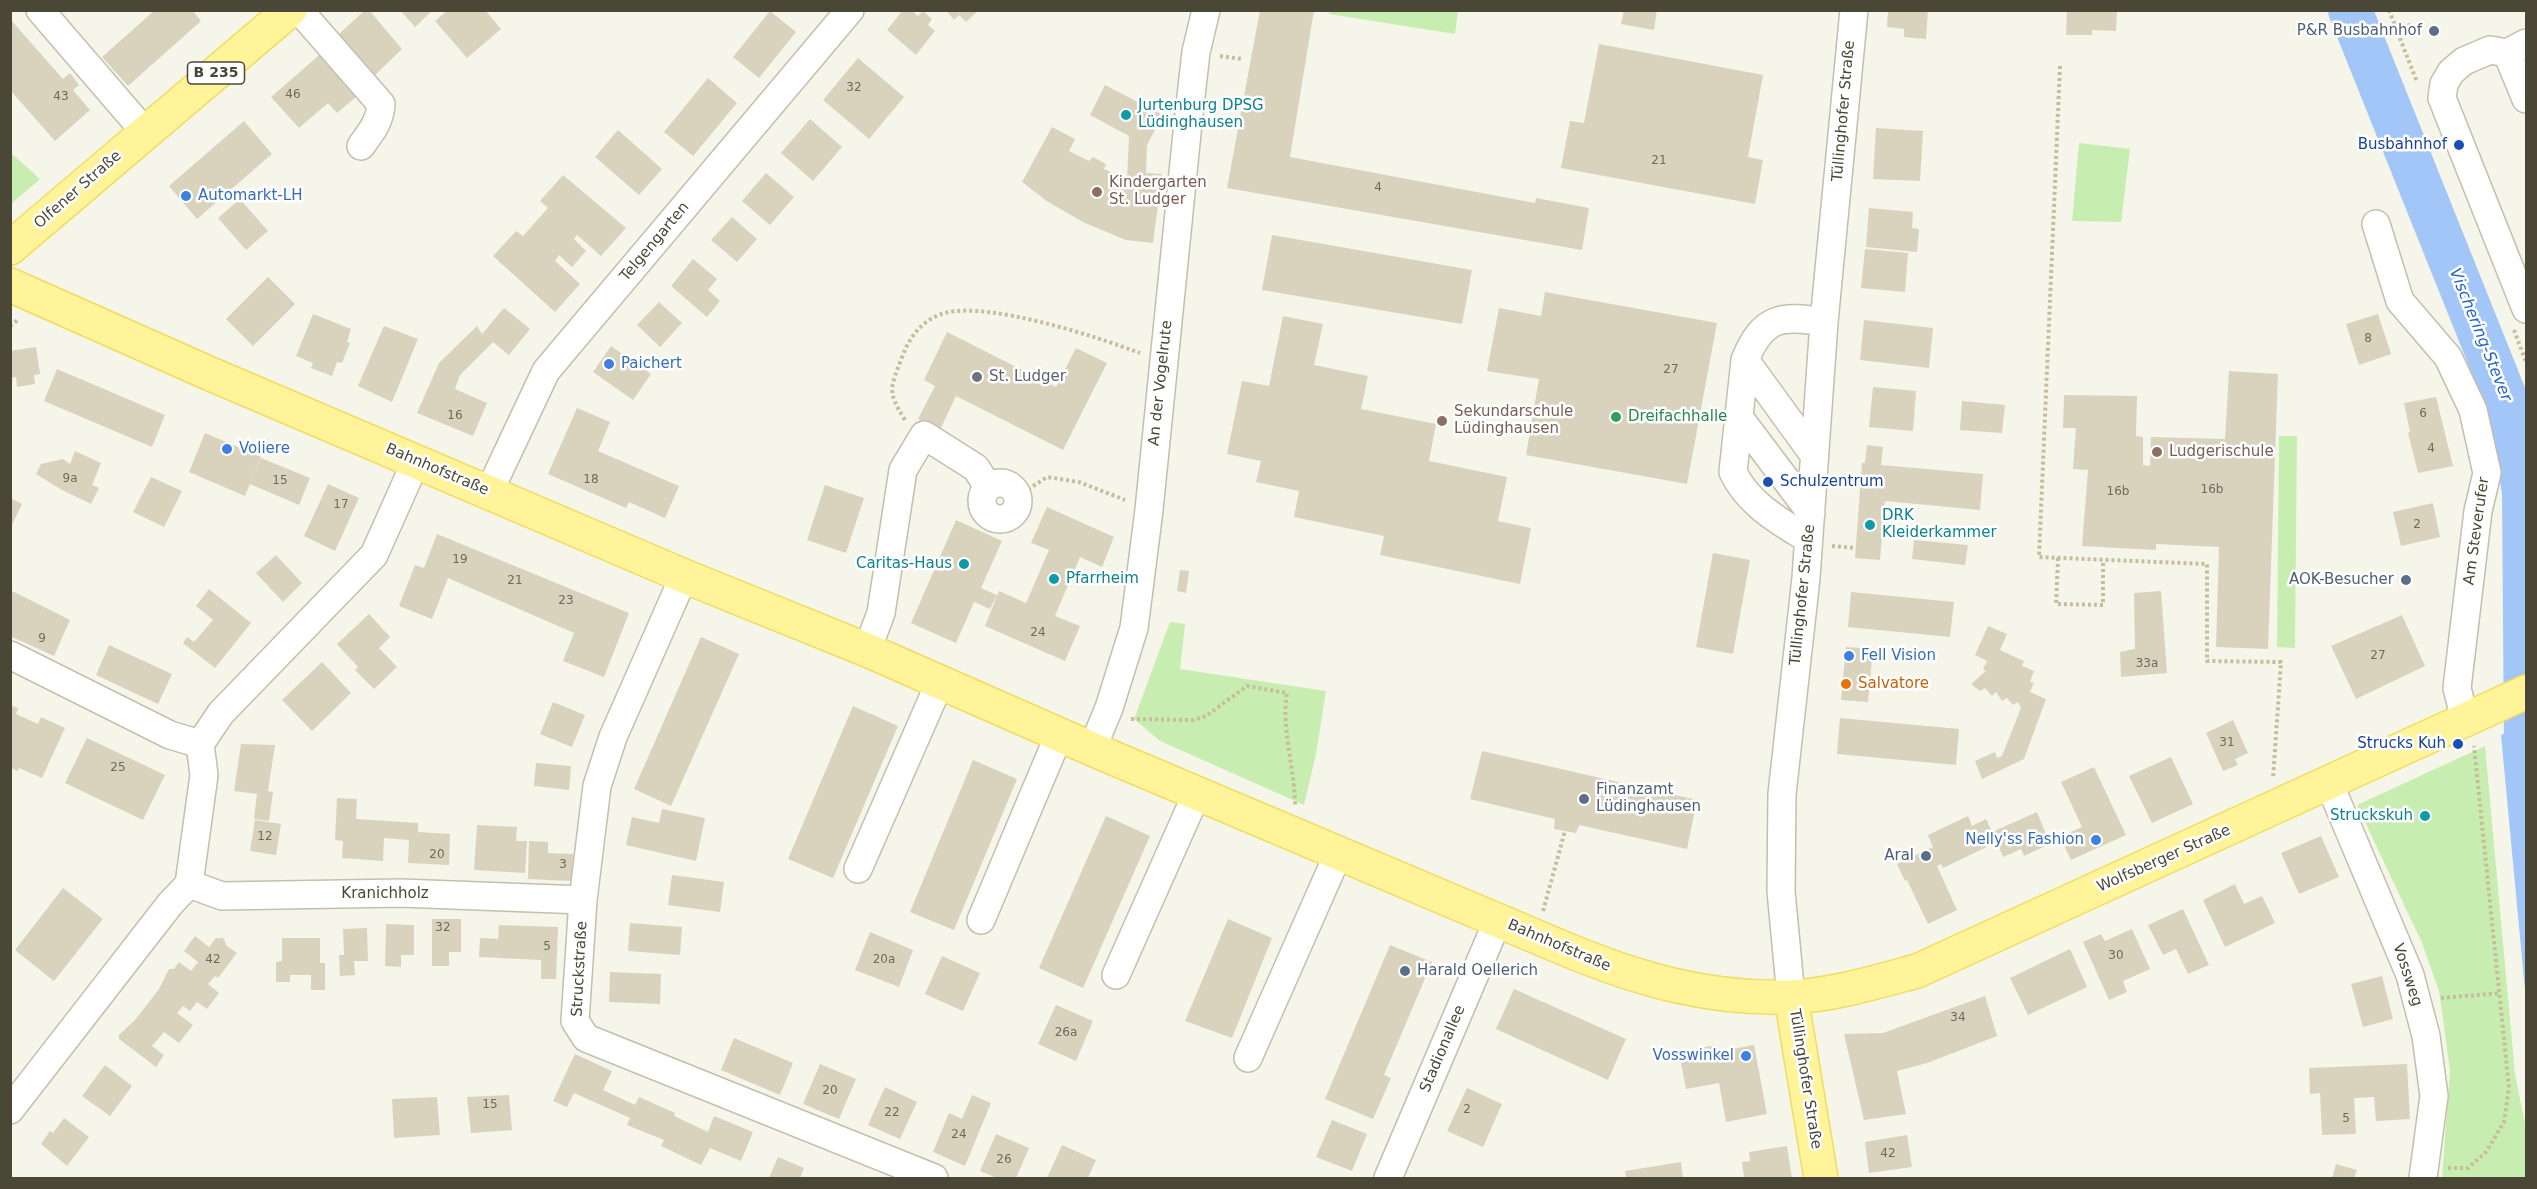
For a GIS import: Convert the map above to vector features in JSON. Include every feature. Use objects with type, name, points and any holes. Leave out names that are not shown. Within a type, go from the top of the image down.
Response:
[{"type":"main road","name":"Olfener Straße","points":[[10,248],[290,10]]},
{"type":"main road","name":"Bahnhofstraße","points":[[10,285],[40,300],[684,576],[867,650],[1059,735],[1618,971],[1655,982],[1731,995],[1791,997]]},
{"type":"main road","name":"Wolfsberger Straße","points":[[1791,997],[1853,987],[1917,971],[2526,692]]},
{"type":"main road","name":"Tüllinghofer Straße","points":[[1791,997],[1821,1179]]},
{"type":"street","points":[[40,10],[145,132]]},
{"type":"street","points":[[299,10],[381,104],[381,116],[361,146]]},
{"type":"street","name":"Telgengarten","points":[[489,492],[546,371],[850,10]]},
{"type":"street","name":"An der Vogelrute","points":[[1092,749],[1134,628],[1149,510],[1162,362],[1195,63],[1206,10]]},
{"type":"street","name":"Tüllinghofer Straße","points":[[1791,997],[1781,891],[1782,794],[1810,526],[1824,322],[1854,10]]},
{"type":"street","points":[[2526,99],[2517,48],[2490,50],[2464,61],[2451,72],[2444,84],[2442,98],[2526,309]]},
{"type":"street","name":"Am Steverufer","points":[[2376,224],[2400,301],[2448,357],[2474,410],[2487,472],[2478,511],[2457,688],[2475,716]]},
{"type":"street","points":[[1810,526],[1766,512],[1740,488],[1733,472],[1745,360],[1752,344],[1762,331],[1777,321],[1794,317],[1824,322]]},
{"type":"street","points":[[1745,360],[1814,455]]},
{"type":"street","points":[[1738,416],[1810,526]]},
{"type":"street","points":[[867,650],[881,613],[903,470],[924,435],[976,468],[988,487],[996,483],[1007,484],[1018,496]]},
{"type":"street","points":[[10,1110],[189,884],[204,775],[200,744],[220,714],[374,555],[416,461]]},
{"type":"street","name":"Struckstraße","points":[[684,576],[614,738],[597,786],[583,900],[575,1021],[586,1038],[934,1179]]},
{"type":"street","points":[[10,655],[170,735],[200,744]]},
{"type":"street","points":[[858,869],[940,682]]},
{"type":"street","points":[[981,920],[1059,735]]},
{"type":"street","name":"Vossweg","points":[[2329,783],[2401,951],[2426,1036],[2434,1096],[2424,1173]]},
{"type":"street","points":[[1116,975],[1197,793]]},
{"type":"street","points":[[1248,1058],[1339,852]]},
{"type":"street","name":"Kranichholz","points":[[189,884],[222,896],[401,893],[583,900]]},
{"type":"street","name":"Stadionallee","points":[[1388,1179],[1498,920]]},
{"type":"path","points":[[2397,31],[2412,24]]},
{"type":"path","points":[[2060,66],[2039,557],[2207,564],[2207,661],[2281,662],[2278,732],[2271,775]]},
{"type":"path","points":[[924,435],[904,420],[890,390],[907,344],[921,325],[944,313],[961,310],[990,313],[1091,334],[1162,362]]},
{"type":"path","points":[[1018,496],[1047,477],[1079,482],[1149,510]]},
{"type":"path","points":[[2058,558],[2056,604],[2103,605],[2103,560]]},
{"type":"path","points":[[1106,714],[1137,720],[1193,720],[1206,716],[1247,686],[1287,693],[1284,713],[1295,784],[1294,833]]},
{"type":"path","points":[[2424,1173],[2468,1168],[2486,1152],[2504,1122],[2509,1088],[2476,753],[2475,716]]},
{"type":"path","points":[[1536,937],[1565,831]]},
{"type":"path","points":[[2416,999],[2500,993]]},
{"type":"green space","points":[[1330,10],[1458,11],[1455,34],[1329,14]]},
{"type":"green space","points":[[2079,143],[2130,149],[2121,222],[2072,221]]},
{"type":"green space","points":[[10,152],[40,179],[11,204],[10,204]]},
{"type":"green space","points":[[2279,436],[2297,436],[2295,648],[2277,647]]},
{"type":"green space","points":[[1170,622],[1185,624],[1180,669],[1326,691],[1316,754],[1304,805],[1160,741],[1134,719]]},
{"type":"green space","points":[[2485,746],[2515,1074],[2526,1129],[2526,1178],[2442,1178],[2450,1070],[2439,991],[2422,943],[2357,805]]},
{"type":"water","points":[[2526,724],[2526,1001],[2501,735]]},
{"type":"building","points":[[155,10],[192,10],[201,21],[128,86],[102,57]]},
{"type":"building","points":[[365,10],[369,10],[402,49],[375,75],[339,34]]},
{"type":"building","points":[[400,10],[433,10],[415,27]]},
{"type":"building","points":[[448,10],[485,10],[501,29],[467,58],[435,21]]},
{"type":"building","points":[[903,10],[911,10],[918,16],[923,11],[932,19],[928,25],[935,31],[916,55],[887,30]]},
{"type":"building","points":[[946,10],[979,10],[966,22],[959,15],[954,20]]},
{"type":"building","points":[[1260,10],[1314,10],[1290,157],[1535,203],[1536,198],[1589,208],[1582,250],[1227,188]]},
{"type":"building","points":[[1624,10],[1657,10],[1654,30],[1621,24]]},
{"type":"building","points":[[1888,10],[1928,10],[1926,39],[1904,37],[1904,29],[1887,27]]},
{"type":"building","points":[[2067,10],[2117,10],[2116,31],[2092,30],[2092,35],[2066,35]]},
{"type":"building","points":[[770,11],[796,32],[759,78],[733,57]]},
{"type":"building","points":[[10,19],[63,79],[70,73],[79,85],[73,90],[90,110],[55,141],[10,90]]},
{"type":"building","points":[[1599,44],[1763,75],[1748,157],[1763,160],[1755,204],[1561,168],[1570,121],[1584,123]]},
{"type":"building","points":[[325,50],[357,96],[337,113],[328,103],[299,128],[271,97]]},
{"type":"building","points":[[858,58],[904,97],[869,139],[823,100]]},
{"type":"building","points":[[708,78],[737,103],[693,156],[664,132]]},
{"type":"building","name":"Kindergarten St. Ludger","points":[[1105,85],[1163,115],[1147,145],[1146,173],[1162,174],[1153,243],[1126,240],[1085,223],[1048,202],[1022,182],[1052,127],[1075,139],[1069,151],[1089,161],[1093,157],[1106,164],[1104,169],[1127,179],[1129,136],[1090,115]]},
{"type":"building","points":[[810,119],[842,147],[813,181],[781,153]]},
{"type":"building","points":[[244,121],[272,154],[197,219],[169,186]]},
{"type":"building","points":[[1876,128],[1923,131],[1920,181],[1873,179]]},
{"type":"building","points":[[618,130],[662,169],[639,195],[595,157]]},
{"type":"building","points":[[766,173],[794,197],[770,225],[742,201]]},
{"type":"building","points":[[563,175],[626,228],[601,256],[577,235],[574,239],[586,251],[572,267],[559,255],[555,261],[580,284],[555,312],[493,256],[516,231],[523,236],[548,208],[540,201]]},
{"type":"building","points":[[240,199],[268,231],[246,250],[218,218]]},
{"type":"building","points":[[1869,208],[1913,212],[1912,228],[1919,229],[1917,252],[1866,247]]},
{"type":"building","points":[[732,217],[757,239],[737,262],[711,240]]},
{"type":"building","points":[[1272,235],[1472,270],[1462,324],[1262,290]]},
{"type":"building","points":[[1865,249],[1908,253],[1905,292],[1861,288]]},
{"type":"building","points":[[693,259],[717,279],[708,290],[720,301],[707,317],[671,286]]},
{"type":"building","points":[[268,277],[295,304],[253,346],[226,319]]},
{"type":"building","name":"Dreifachhalle","points":[[1545,292],[1717,323],[1687,484],[1526,455],[1539,379],[1487,371],[1499,308],[1541,316]]},
{"type":"building","points":[[659,302],[682,323],[660,347],[637,325]]},
{"type":"building","points":[[504,308],[530,329],[509,355],[493,342],[460,375],[455,389],[487,403],[473,436],[417,413],[439,363],[477,326],[482,334]]},
{"type":"building","points":[[313,314],[351,329],[347,342],[350,343],[342,363],[337,362],[332,376],[311,368],[313,363],[296,356]]},
{"type":"building","points":[[2378,314],[2391,354],[2359,365],[2346,324]]},
{"type":"building","points":[[1283,316],[1323,324],[1314,365],[1368,376],[1361,409],[1436,424],[1429,461],[1507,477],[1498,521],[1531,528],[1520,584],[1380,555],[1384,536],[1294,517],[1299,491],[1256,482],[1261,461],[1227,454],[1242,381],[1269,386]]},
{"type":"building","points":[[1864,320],[1933,328],[1929,368],[1860,360]]},
{"type":"building","points":[[384,326],[418,339],[392,402],[358,386]]},
{"type":"building","points":[[947,332],[1056,387],[1076,348],[1107,363],[1063,450],[956,396],[940,430],[918,419],[935,386],[924,380]]},
{"type":"building","points":[[611,346],[651,374],[633,400],[593,372]]},
{"type":"building","points":[[36,347],[40,374],[34,375],[35,384],[17,387],[16,377],[10,378],[10,351]]},
{"type":"building","points":[[57,369],[165,415],[152,447],[44,401]]},
{"type":"building","points":[[2229,371],[2278,374],[2268,649],[2216,647],[2219,547],[2156,544],[2156,550],[2082,546],[2088,470],[2073,469],[2076,428],[2063,428],[2064,395],[2137,396],[2136,436],[2143,437],[2143,465],[2150,466],[2151,437],[2225,439]]},
{"type":"building","points":[[1873,387],[1916,391],[1913,431],[1869,427]]},
{"type":"building","points":[[2436,397],[2453,466],[2418,473],[2408,433],[2410,432],[2404,403]]},
{"type":"building","points":[[1962,401],[2005,405],[2002,433],[1960,430]]},
{"type":"building","points":[[577,408],[610,422],[598,451],[679,486],[665,518],[629,502],[626,508],[548,474]]},
{"type":"building","points":[[205,433],[261,457],[245,496],[189,472]]},
{"type":"building","points":[[1867,445],[1883,447],[1881,465],[1983,474],[1980,510],[1885,501],[1880,560],[1855,558],[1862,463],[1865,463]]},
{"type":"building","points":[[75,451],[101,463],[92,485],[99,488],[91,504],[36,474],[41,464],[63,459],[70,464]]},
{"type":"building","points":[[261,458],[310,478],[299,505],[250,484]]},
{"type":"building","points":[[151,477],[182,491],[164,527],[133,512]]},
{"type":"building","points":[[328,484],[359,498],[335,551],[304,536]]},
{"type":"building","points":[[825,485],[864,498],[846,553],[807,540]]},
{"type":"building","points":[[10,498],[22,504],[10,529]]},
{"type":"building","points":[[2433,503],[2440,537],[2401,546],[2393,512]]},
{"type":"building","name":"Pfarrheim","points":[[1047,507],[1114,537],[1102,567],[1080,557],[1055,616],[1080,626],[1065,661],[985,626],[999,591],[1026,603],[1049,550],[1031,543]]},
{"type":"building","name":"Caritas-Haus","points":[[956,520],[1002,541],[981,588],[997,595],[990,609],[974,602],[956,643],[911,623]]},
{"type":"building","points":[[437,534],[629,613],[604,677],[563,661],[574,633],[448,578],[432,619],[399,606],[415,565],[424,568]]},
{"type":"building","points":[[1914,540],[1968,545],[1965,565],[1912,559]]},
{"type":"building","points":[[1713,553],[1750,560],[1733,654],[1696,647]]},
{"type":"building","points":[[276,555],[302,583],[283,602],[256,573]]},
{"type":"building","points":[[1180,570],[1189,571],[1186,593],[1177,591]]},
{"type":"building","points":[[209,589],[251,623],[215,668],[183,643],[187,637],[194,642],[213,620],[196,606]]},
{"type":"building","points":[[10,590],[70,620],[54,656],[10,636]]},
{"type":"building","points":[[2161,591],[2167,673],[2121,677],[2120,652],[2135,649],[2134,593]]},
{"type":"building","points":[[1851,592],[1954,602],[1950,637],[1848,627]]},
{"type":"building","points":[[369,614],[390,637],[379,648],[397,667],[374,689],[355,670],[358,667],[337,644]]},
{"type":"building","points":[[2402,615],[2425,666],[2356,699],[2331,646]]},
{"type":"building","points":[[1988,626],[2007,634],[2000,650],[2024,661],[2022,666],[2034,671],[2030,682],[2034,683],[2030,692],[2046,699],[2024,759],[1982,779],[1975,761],[1995,752],[1997,758],[2002,756],[2021,708],[2018,702],[2013,705],[2007,698],[2002,701],[1996,692],[1992,696],[1985,688],[1980,691],[1971,684],[1986,671],[1983,670],[1987,661],[1975,655]]},
{"type":"building","points":[[701,637],[739,654],[671,806],[634,789]]},
{"type":"building","points":[[109,645],[172,674],[158,704],[96,675]]},
{"type":"building","points":[[1846,647],[1873,649],[1868,702],[1841,700]]},
{"type":"building","points":[[322,662],[351,693],[312,731],[282,700]]},
{"type":"building","points":[[553,702],[585,715],[572,747],[540,734]]},
{"type":"building","points":[[10,705],[18,708],[16,714],[38,724],[41,717],[65,728],[42,778],[19,768],[18,771],[10,768]]},
{"type":"building","points":[[853,706],[898,726],[833,878],[788,859]]},
{"type":"building","points":[[1840,718],[1959,729],[1956,765],[1837,754]]},
{"type":"building","points":[[2233,720],[2248,753],[2235,759],[2238,765],[2223,771],[2206,733]]},
{"type":"building","points":[[87,738],[165,775],[143,820],[65,783]]},
{"type":"building","points":[[241,744],[275,745],[268,791],[273,792],[269,821],[254,819],[257,794],[234,791]]},
{"type":"building","name":"Finanzamt Lüdinghausen","points":[[1482,751],[1697,800],[1687,849],[1579,825],[1576,833],[1554,829],[1555,819],[1470,799]]},
{"type":"building","points":[[2171,757],[2193,804],[2152,823],[2129,776]]},
{"type":"building","points":[[973,760],[1017,779],[954,930],[910,912]]},
{"type":"building","points":[[536,763],[571,766],[569,790],[534,786]]},
{"type":"building","points":[[2094,767],[2126,835],[2071,860],[2060,837],[2082,827],[2061,782]]},
{"type":"building","points":[[337,798],[357,799],[356,819],[418,823],[418,832],[450,834],[449,865],[408,863],[409,840],[384,838],[383,861],[342,858],[343,841],[335,840]]},
{"type":"building","points":[[662,809],[705,818],[696,861],[626,845],[632,817],[659,823]]},
{"type":"building","points":[[2037,812],[2050,844],[2024,856],[2021,849],[2003,857],[1997,842],[1943,868],[1941,864],[1937,866],[1957,910],[1928,924],[1897,864],[1933,847],[1928,835],[1968,816],[1972,826],[1986,819],[1992,832]]},
{"type":"building","points":[[1106,816],[1150,836],[1083,988],[1039,968]]},
{"type":"building","points":[[255,820],[281,824],[276,855],[250,851]]},
{"type":"building","points":[[477,825],[517,827],[516,841],[527,841],[525,873],[474,870]]},
{"type":"building","points":[[2321,836],[2339,877],[2299,894],[2281,853]]},
{"type":"building","points":[[529,841],[548,842],[548,853],[573,854],[572,881],[528,879]]},
{"type":"building","points":[[672,875],[724,882],[720,912],[668,905]]},
{"type":"building","points":[[2235,884],[2244,904],[2262,896],[2275,923],[2225,947],[2203,900]]},
{"type":"building","points":[[63,888],[103,919],[54,981],[15,950]]},
{"type":"building","points":[[2183,909],[2209,965],[2188,974],[2176,949],[2163,955],[2148,925]]},
{"type":"building","points":[[432,919],[461,919],[461,952],[449,952],[449,966],[432,966]]},
{"type":"building","points":[[1228,919],[1272,938],[1232,1038],[1185,1021]]},
{"type":"building","points":[[630,923],[682,927],[680,955],[628,951]]},
{"type":"building","points":[[386,924],[414,925],[414,955],[401,955],[401,967],[385,966]]},
{"type":"building","points":[[499,925],[558,927],[556,979],[541,979],[541,960],[479,957],[480,938],[498,939]]},
{"type":"building","points":[[367,928],[368,961],[354,961],[355,975],[340,976],[339,955],[344,955],[343,929]]},
{"type":"building","points":[[2132,929],[2150,969],[2123,981],[2127,992],[2109,1000],[2083,942],[2101,934],[2105,941]]},
{"type":"building","points":[[870,932],[913,950],[899,987],[855,970]]},
{"type":"building","points":[[195,936],[209,947],[216,938],[223,938],[227,946],[237,953],[218,978],[215,976],[208,984],[219,993],[207,1009],[197,1002],[190,1011],[183,1006],[177,1013],[193,1025],[179,1043],[164,1032],[152,1046],[164,1055],[156,1067],[119,1039],[119,1035],[135,1020],[159,989],[169,969],[174,969],[179,962],[191,971],[198,962],[184,951]]},
{"type":"building","points":[[282,938],[320,938],[320,963],[325,963],[325,990],[311,990],[311,975],[290,975],[290,982],[276,982],[276,962],[282,961]]},
{"type":"building","points":[[1390,945],[1432,962],[1384,1075],[1391,1078],[1373,1119],[1325,1099]]},
{"type":"building","points":[[2070,949],[2087,987],[2028,1015],[2010,978]]},
{"type":"building","points":[[942,956],[980,973],[963,1011],[925,994]]},
{"type":"building","points":[[610,972],[661,974],[660,1004],[609,1002]]},
{"type":"building","points":[[2382,976],[2393,1019],[2363,1027],[2351,984]]},
{"type":"building","points":[[1514,989],[1626,1039],[1608,1080],[1496,1029]]},
{"type":"building","points":[[1985,996],[1997,1036],[1927,1063],[1897,1071],[1906,1114],[1864,1120],[1844,1034],[1883,1033]]},
{"type":"building","points":[[1056,1005],[1093,1021],[1076,1061],[1038,1044]]},
{"type":"building","points":[[734,1038],[793,1063],[780,1095],[721,1070]]},
{"type":"building","points":[[1716,1045],[1717,1052],[1754,1045],[1767,1114],[1726,1122],[1719,1083],[1686,1089],[1679,1052]]},
{"type":"building","points":[[575,1054],[612,1071],[603,1090],[635,1105],[639,1097],[675,1113],[674,1116],[708,1132],[714,1116],[753,1132],[741,1161],[710,1148],[701,1165],[661,1146],[664,1140],[627,1125],[630,1118],[574,1093],[567,1107],[553,1101]]},
{"type":"building","points":[[820,1064],[856,1079],[839,1119],[803,1104]]},
{"type":"building","points":[[2407,1064],[2410,1119],[2376,1121],[2374,1097],[2354,1098],[2356,1134],[2322,1135],[2320,1093],[2310,1094],[2309,1068]]},
{"type":"building","points":[[105,1065],[132,1086],[110,1116],[82,1096]]},
{"type":"building","points":[[885,1087],[917,1102],[900,1139],[868,1125]]},
{"type":"building","points":[[1467,1088],[1502,1104],[1483,1147],[1447,1131]]},
{"type":"building","points":[[509,1095],[512,1130],[471,1133],[467,1097]]},
{"type":"building","points":[[972,1095],[991,1103],[965,1166],[933,1152],[949,1113],[962,1119]]},
{"type":"building","points":[[437,1097],[440,1135],[394,1138],[392,1099]]},
{"type":"building","points":[[64,1118],[89,1137],[67,1166],[41,1144],[50,1131],[53,1133]]},
{"type":"building","points":[[1332,1120],[1367,1134],[1352,1171],[1316,1157]]},
{"type":"building","points":[[996,1134],[1029,1148],[1016,1178],[997,1178],[980,1171]]},
{"type":"building","points":[[1907,1135],[1912,1167],[1869,1173],[1865,1142]]},
{"type":"building","points":[[1062,1145],[1096,1160],[1088,1178],[1047,1178]]},
{"type":"building","points":[[1787,1146],[1792,1178],[1744,1177],[1742,1162],[1750,1161],[1749,1152]]},
{"type":"building","points":[[778,1157],[804,1168],[800,1178],[769,1178]]},
{"type":"building","points":[[1681,1162],[1683,1178],[1626,1178],[1625,1171]]},
{"type":"building","points":[[2336,1164],[2357,1170],[2354,1178],[2332,1178]]},
{"type":"waterway","name":"Vischering-Stever","points":[[2350,10],[2511,412],[2524,492],[2526,749]]},
{"type":"place","name":"P&R Busbahnhof","points":[[2434,31]]},
{"type":"place","name":"Jurtenburg DPSG Lüdinghausen","points":[[1126,115]]},
{"type":"place","name":"Busbahnhof","points":[[2459,145]]},
{"type":"place","name":"Kindergarten St. Ludger","points":[[1097,192]]},
{"type":"place","name":"Automarkt-LH","points":[[186,196]]},
{"type":"place","name":"Paichert","points":[[609,364]]},
{"type":"place","name":"St. Ludger","points":[[977,377]]},
{"type":"place","name":"Dreifachhalle","points":[[1616,417]]},
{"type":"place","name":"Sekundarschule Lüdinghausen","points":[[1442,421]]},
{"type":"place","name":"Voliere","points":[[227,449]]},
{"type":"place","name":"Ludgerischule","points":[[2157,452]]},
{"type":"place","name":"Schulzentrum","points":[[1768,482]]},
{"type":"place","name":"DRK Kleiderkammer","points":[[1870,525]]},
{"type":"place","name":"Caritas-Haus","points":[[964,564]]},
{"type":"place","name":"Pfarrheim","points":[[1054,579]]},
{"type":"place","name":"AOK-Besucher","points":[[2406,580]]},
{"type":"place","name":"Fell Vision","points":[[1849,656]]},
{"type":"place","name":"Salvatore","points":[[1846,684]]},
{"type":"place","name":"Strucks Kuh","points":[[2458,744]]},
{"type":"place","name":"Finanzamt Lüdinghausen","points":[[1584,799]]},
{"type":"place","name":"Struckskuh","points":[[2425,816]]},
{"type":"place","name":"Nelly'ss Fashion","points":[[2096,840]]},
{"type":"place","name":"Aral","points":[[1926,856]]},
{"type":"place","name":"Harald Oellerich","points":[[1405,971]]},
{"type":"place","name":"Vosswinkel","points":[[1746,1056]]}]
